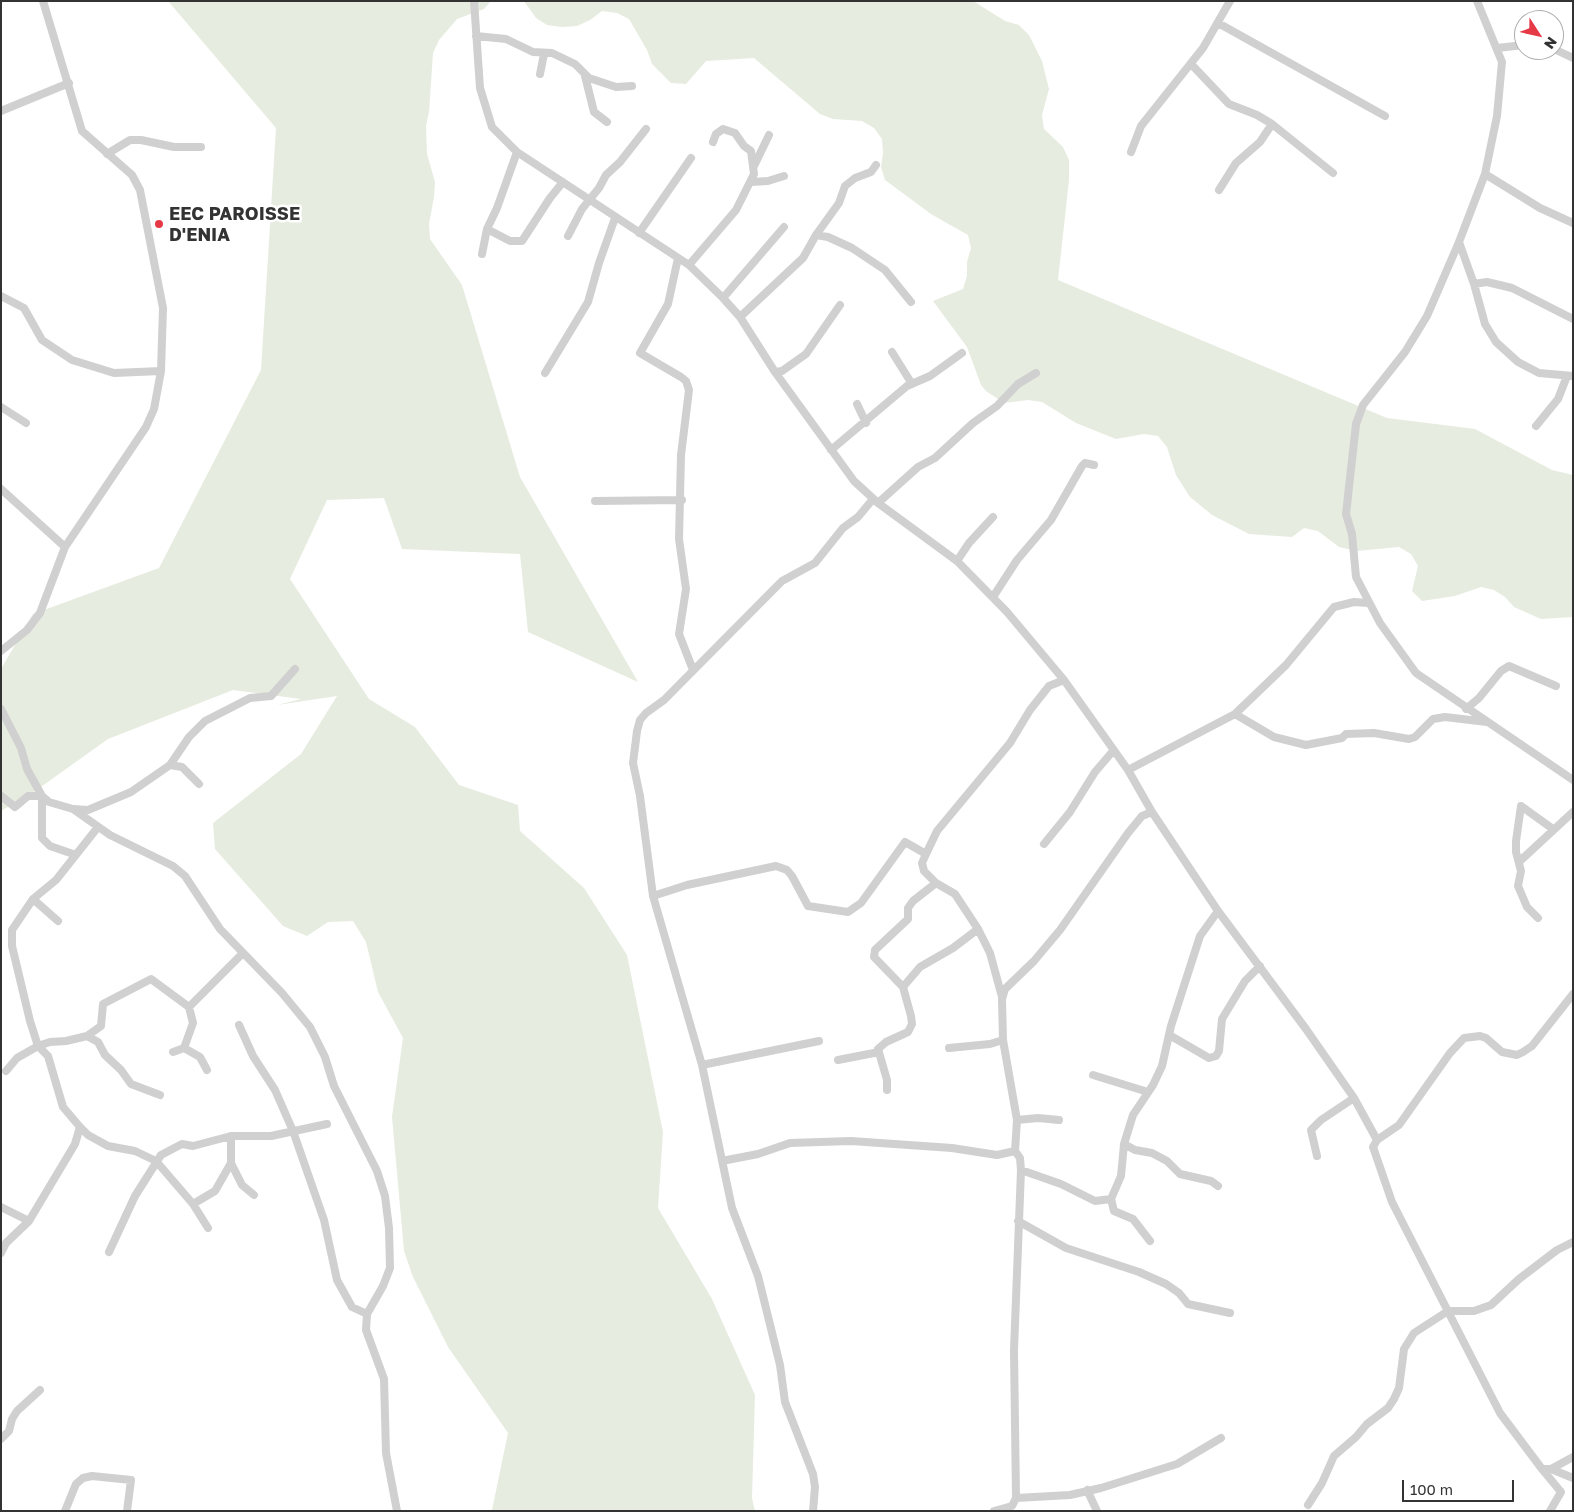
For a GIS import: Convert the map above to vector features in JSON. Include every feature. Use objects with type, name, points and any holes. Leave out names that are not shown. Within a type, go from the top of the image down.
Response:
[{"type":"street","points":[[1,652],[27,630],[40,612],[65,547],[146,428],[154,409],[160,372],[163,308],[140,190],[132,175],[82,132],[69,83],[43,1]]},
{"type":"street","points":[[474,1],[480,88],[492,127],[516,152],[689,265],[740,317],[775,372],[854,481],[876,501],[957,561],[993,597],[1064,680],[1128,770],[1152,812],[1218,911],[1260,966],[1354,1098],[1376,1140]]},
{"type":"street","points":[[1131,152],[1135,139],[1149,114],[1191,64],[1230,1]]},
{"type":"street","points":[[1477,1],[1498,48],[1502,62],[1497,116],[1485,174],[1459,242],[1427,316],[1405,352],[1363,405],[1356,424],[1346,514],[1352,534],[1356,578],[1368,603],[1416,673],[1466,709],[1489,722],[1573,780]]},
{"type":"street","points":[[1218,23],[1385,116]]},
{"type":"street","points":[[476,36],[506,38],[532,52],[552,53],[575,64],[585,76],[594,112],[607,122]]},
{"type":"street","points":[[1498,48],[1514,46]]},
{"type":"street","points":[[540,74],[544,54]]},
{"type":"street","points":[[1191,64],[1229,104],[1257,115],[1272,124],[1333,174]]},
{"type":"street","points":[[585,76],[616,87],[632,86]]},
{"type":"street","points":[[1,111],[69,83]]},
{"type":"street","points":[[1219,190],[1236,163],[1260,142],[1272,124]]},
{"type":"street","points":[[568,236],[588,200],[599,188],[606,175],[624,157],[646,129]]},
{"type":"street","points":[[689,265],[736,210],[754,174],[751,151],[744,146],[735,133],[723,130],[716,134],[713,142]]},
{"type":"street","points":[[754,166],[769,135]]},
{"type":"street","points":[[107,154],[130,140],[141,140],[174,147],[201,147]]},
{"type":"street","points":[[482,254],[487,229],[497,208],[516,152]]},
{"type":"street","points":[[639,233],[691,158]]},
{"type":"street","points":[[740,317],[803,258],[816,235],[840,203],[846,186],[856,178],[871,172],[876,165]]},
{"type":"street","points":[[1485,174],[1527,201],[1573,223]]},
{"type":"street","points":[[751,182],[768,181],[784,176]]},
{"type":"street","points":[[487,229],[510,241],[522,241],[550,198],[564,182]]},
{"type":"street","points":[[545,373],[588,302],[598,263],[615,218]]},
{"type":"street","points":[[723,298],[784,227]]},
{"type":"street","points":[[816,235],[852,248],[885,270],[912,302]]},
{"type":"street","points":[[1459,242],[1474,284],[1485,324],[1496,342],[1518,362],[1539,373],[1570,376],[1558,399],[1536,426]]},
{"type":"street","points":[[678,258],[668,304],[640,350],[645,358],[681,377],[686,382],[689,390],[681,456],[682,500],[679,539],[686,589],[679,634],[693,670]]},
{"type":"street","points":[[1474,284],[1487,282],[1512,288],[1573,319]]},
{"type":"street","points":[[1,296],[24,308],[42,340],[72,360],[114,373],[160,372]]},
{"type":"street","points":[[775,372],[782,371],[806,354],[840,305]]},
{"type":"street","points":[[892,352],[912,384]]},
{"type":"street","points":[[831,450],[866,423],[889,400],[907,386],[930,376],[962,353]]},
{"type":"street","points":[[813,1511],[815,1487],[813,1474],[785,1402],[780,1366],[760,1285],[732,1208],[702,1065],[653,896],[634,763],[637,731],[640,720],[646,713],[664,700],[782,582],[815,563],[843,528],[918,467],[935,458],[973,423],[997,406],[1018,384],[1036,373]]},
{"type":"street","points":[[857,404],[866,423]]},
{"type":"street","points":[[1,407],[26,424]]},
{"type":"street","points":[[993,597],[1017,560],[1051,520],[1082,466],[1085,464],[1094,465]]},
{"type":"street","points":[[1,488],[65,547]]},
{"type":"street","points":[[595,501],[682,500]]},
{"type":"street","points":[[957,561],[969,543],[993,517]]},
{"type":"street","points":[[1128,770],[1235,714],[1286,665],[1334,607],[1354,602],[1368,603]]},
{"type":"street","points":[[1466,709],[1501,671],[1509,666],[1556,686]]},
{"type":"street","points":[[1,709],[21,748],[27,769],[42,796],[49,802],[73,809],[88,810],[132,792],[170,765],[189,737],[205,721],[250,698],[271,696],[285,684],[295,669]]},
{"type":"street","points":[[994,1511],[1012,1506],[1016,1498],[1014,1350],[1021,1170],[1020,1158],[1015,1152],[1017,1120],[1003,1040],[1002,999],[990,953],[978,929],[955,894],[936,883],[924,870],[922,863],[937,831],[1010,743],[1030,710],[1049,686],[1064,680]]},
{"type":"street","points":[[1235,714],[1274,737],[1306,745],[1342,738],[1346,734],[1374,733],[1409,739],[1415,737],[1433,719],[1445,717],[1489,722]]},
{"type":"street","points":[[1044,844],[1070,812],[1094,772],[1113,751]]},
{"type":"street","points":[[170,765],[182,767],[199,784]]},
{"type":"street","points":[[1,796],[15,807],[28,796],[42,796]]},
{"type":"street","points":[[42,796],[42,838],[50,846],[76,855]]},
{"type":"street","points":[[1538,918],[1520,895],[1518,886],[1521,871],[1520,861],[1516,852],[1516,841],[1521,806],[1553,829]]},
{"type":"street","points":[[73,809],[128,845],[173,866],[185,876],[220,929],[242,954],[282,992],[310,1027],[325,1057],[334,1086],[377,1171],[385,1196],[389,1228],[390,1268],[383,1286],[367,1314],[366,1330],[384,1379],[386,1453],[397,1511]]},
{"type":"street","points":[[1002,999],[1005,988],[1034,961],[1060,930],[1128,833],[1142,816],[1152,812]]},
{"type":"street","points":[[1520,861],[1573,812]]},
{"type":"street","points":[[98,827],[56,880],[33,899],[12,930],[12,946],[38,1046],[48,1056],[63,1107],[80,1127],[88,1135],[108,1146],[135,1151],[156,1161],[193,1204],[208,1228]]},
{"type":"street","points":[[653,896],[687,885],[776,866],[787,870],[792,876],[808,906],[848,912],[861,902],[905,842],[926,854]]},
{"type":"street","points":[[887,1090],[887,1080],[878,1049],[886,1042],[908,1032],[912,1024],[903,987],[874,956],[875,950],[908,919],[908,908],[913,901],[936,883]]},
{"type":"street","points":[[33,899],[58,921]]},
{"type":"street","points":[[1150,1241],[1133,1219],[1114,1211],[1112,1199],[1121,1176],[1124,1144],[1133,1116],[1162,1066],[1171,1036],[1171,1026],[1200,936],[1218,911]]},
{"type":"street","points":[[903,987],[920,967],[953,948],[978,929]]},
{"type":"street","points":[[189,1007],[242,954]]},
{"type":"street","points":[[1171,1036],[1210,1058],[1216,1056],[1219,1051],[1222,1019],[1245,981],[1260,966]]},
{"type":"street","points":[[6,1071],[17,1058],[38,1046],[88,1036],[101,1026],[103,1004],[151,979],[189,1007],[193,1023],[184,1048]]},
{"type":"street","points":[[1550,1511],[1561,1492],[1500,1413],[1392,1202],[1373,1147],[1376,1140],[1399,1125],[1450,1053],[1464,1038],[1480,1036],[1486,1038],[1502,1052],[1516,1055],[1532,1046],[1573,994]]},
{"type":"street","points":[[239,1025],[253,1056],[275,1090],[293,1131],[324,1220],[337,1280],[352,1307],[367,1314]]},
{"type":"street","points":[[88,1036],[98,1042],[105,1055],[132,1084],[160,1096]]},
{"type":"street","points":[[949,1048],[990,1044],[1003,1040]]},
{"type":"street","points":[[702,1065],[819,1041]]},
{"type":"street","points":[[173,1052],[184,1048],[200,1057],[207,1070]]},
{"type":"street","points":[[838,1060],[879,1052]]},
{"type":"street","points":[[1093,1075],[1148,1092]]},
{"type":"street","points":[[1317,1156],[1311,1130],[1321,1120],[1354,1098]]},
{"type":"street","points":[[1017,1120],[1038,1118],[1059,1120]]},
{"type":"street","points":[[109,1252],[135,1196],[156,1161],[182,1144],[194,1146],[231,1136],[272,1136],[328,1124]]},
{"type":"street","points":[[1,1253],[6,1244],[29,1221],[75,1144],[80,1127]]},
{"type":"street","points":[[231,1136],[231,1163],[242,1185],[254,1195]]},
{"type":"street","points":[[722,1161],[758,1154],[790,1143],[851,1141],[952,1148],[997,1155],[1015,1152]]},
{"type":"street","points":[[1124,1144],[1135,1150],[1152,1153],[1167,1162],[1180,1174],[1211,1181],[1218,1186]]},
{"type":"street","points":[[193,1204],[215,1191],[231,1163]]},
{"type":"street","points":[[1021,1170],[1060,1184],[1095,1201],[1112,1199]]},
{"type":"street","points":[[1,1207],[29,1221]]},
{"type":"street","points":[[1018,1221],[1066,1248],[1138,1272],[1166,1284],[1179,1293],[1188,1304],[1230,1312]]},
{"type":"street","points":[[1308,1504],[1322,1483],[1334,1456],[1366,1424],[1388,1408],[1394,1399],[1398,1388],[1400,1366],[1408,1340],[1414,1333],[1448,1311],[1474,1311],[1491,1305],[1519,1279],[1557,1250],[1573,1242]]},
{"type":"street","points":[[1,1439],[9,1431],[12,1419],[17,1411],[40,1390]]},
{"type":"street","points":[[1016,1498],[1070,1495],[1177,1464],[1221,1438]]},
{"type":"street","points":[[1551,1469],[1573,1457]]},
{"type":"street","points":[[1542,1469],[1551,1469],[1573,1478]]},
{"type":"street","points":[[65,1511],[76,1484],[83,1478],[92,1476],[131,1480],[127,1511]]},
{"type":"street","points":[[1087,1490],[1097,1511]]},
{"type":"shaded area","points":[[168,1],[491,1],[484,9],[457,19],[439,40],[433,53],[429,112],[426,126],[427,154],[435,182],[429,224],[430,239],[462,285],[520,477],[638,682],[528,632],[520,554],[402,549],[384,498],[327,500],[290,579],[369,699],[415,727],[459,785],[518,805],[520,831],[584,888],[627,955],[663,1132],[658,1208],[712,1299],[755,1395],[752,1498],[755,1511],[492,1510],[508,1433],[448,1347],[413,1277],[404,1251],[392,1117],[403,1038],[378,992],[366,942],[353,921],[328,922],[307,936],[283,926],[215,849],[213,823],[301,754],[337,696],[277,705],[301,699],[233,690],[108,739],[38,789],[1,811],[1,669],[33,614],[159,568],[261,370],[276,128]]},
{"type":"shaded area","points":[[524,1],[973,1],[1005,21],[1019,25],[1029,35],[1042,61],[1049,89],[1042,115],[1044,129],[1063,147],[1069,160],[1069,180],[1058,280],[1387,418],[1475,429],[1552,470],[1573,475],[1573,617],[1541,619],[1514,607],[1505,597],[1494,590],[1481,587],[1455,596],[1422,601],[1412,591],[1418,566],[1411,554],[1399,547],[1357,551],[1339,547],[1318,531],[1304,528],[1292,537],[1249,534],[1212,515],[1190,497],[1176,475],[1167,447],[1158,436],[1144,434],[1116,439],[1076,423],[1042,402],[1028,400],[1004,403],[986,391],[981,385],[967,347],[933,301],[963,289],[971,248],[968,235],[931,214],[885,180],[881,167],[882,139],[874,128],[862,121],[833,119],[820,114],[754,58],[706,61],[686,84],[671,83],[652,64],[647,50],[629,19],[617,13],[602,11],[590,20],[577,26],[547,25],[536,18]]},
{"type":"place","name":"EEC PAROISSE D'ENIA","points":[[159,224]]}]
